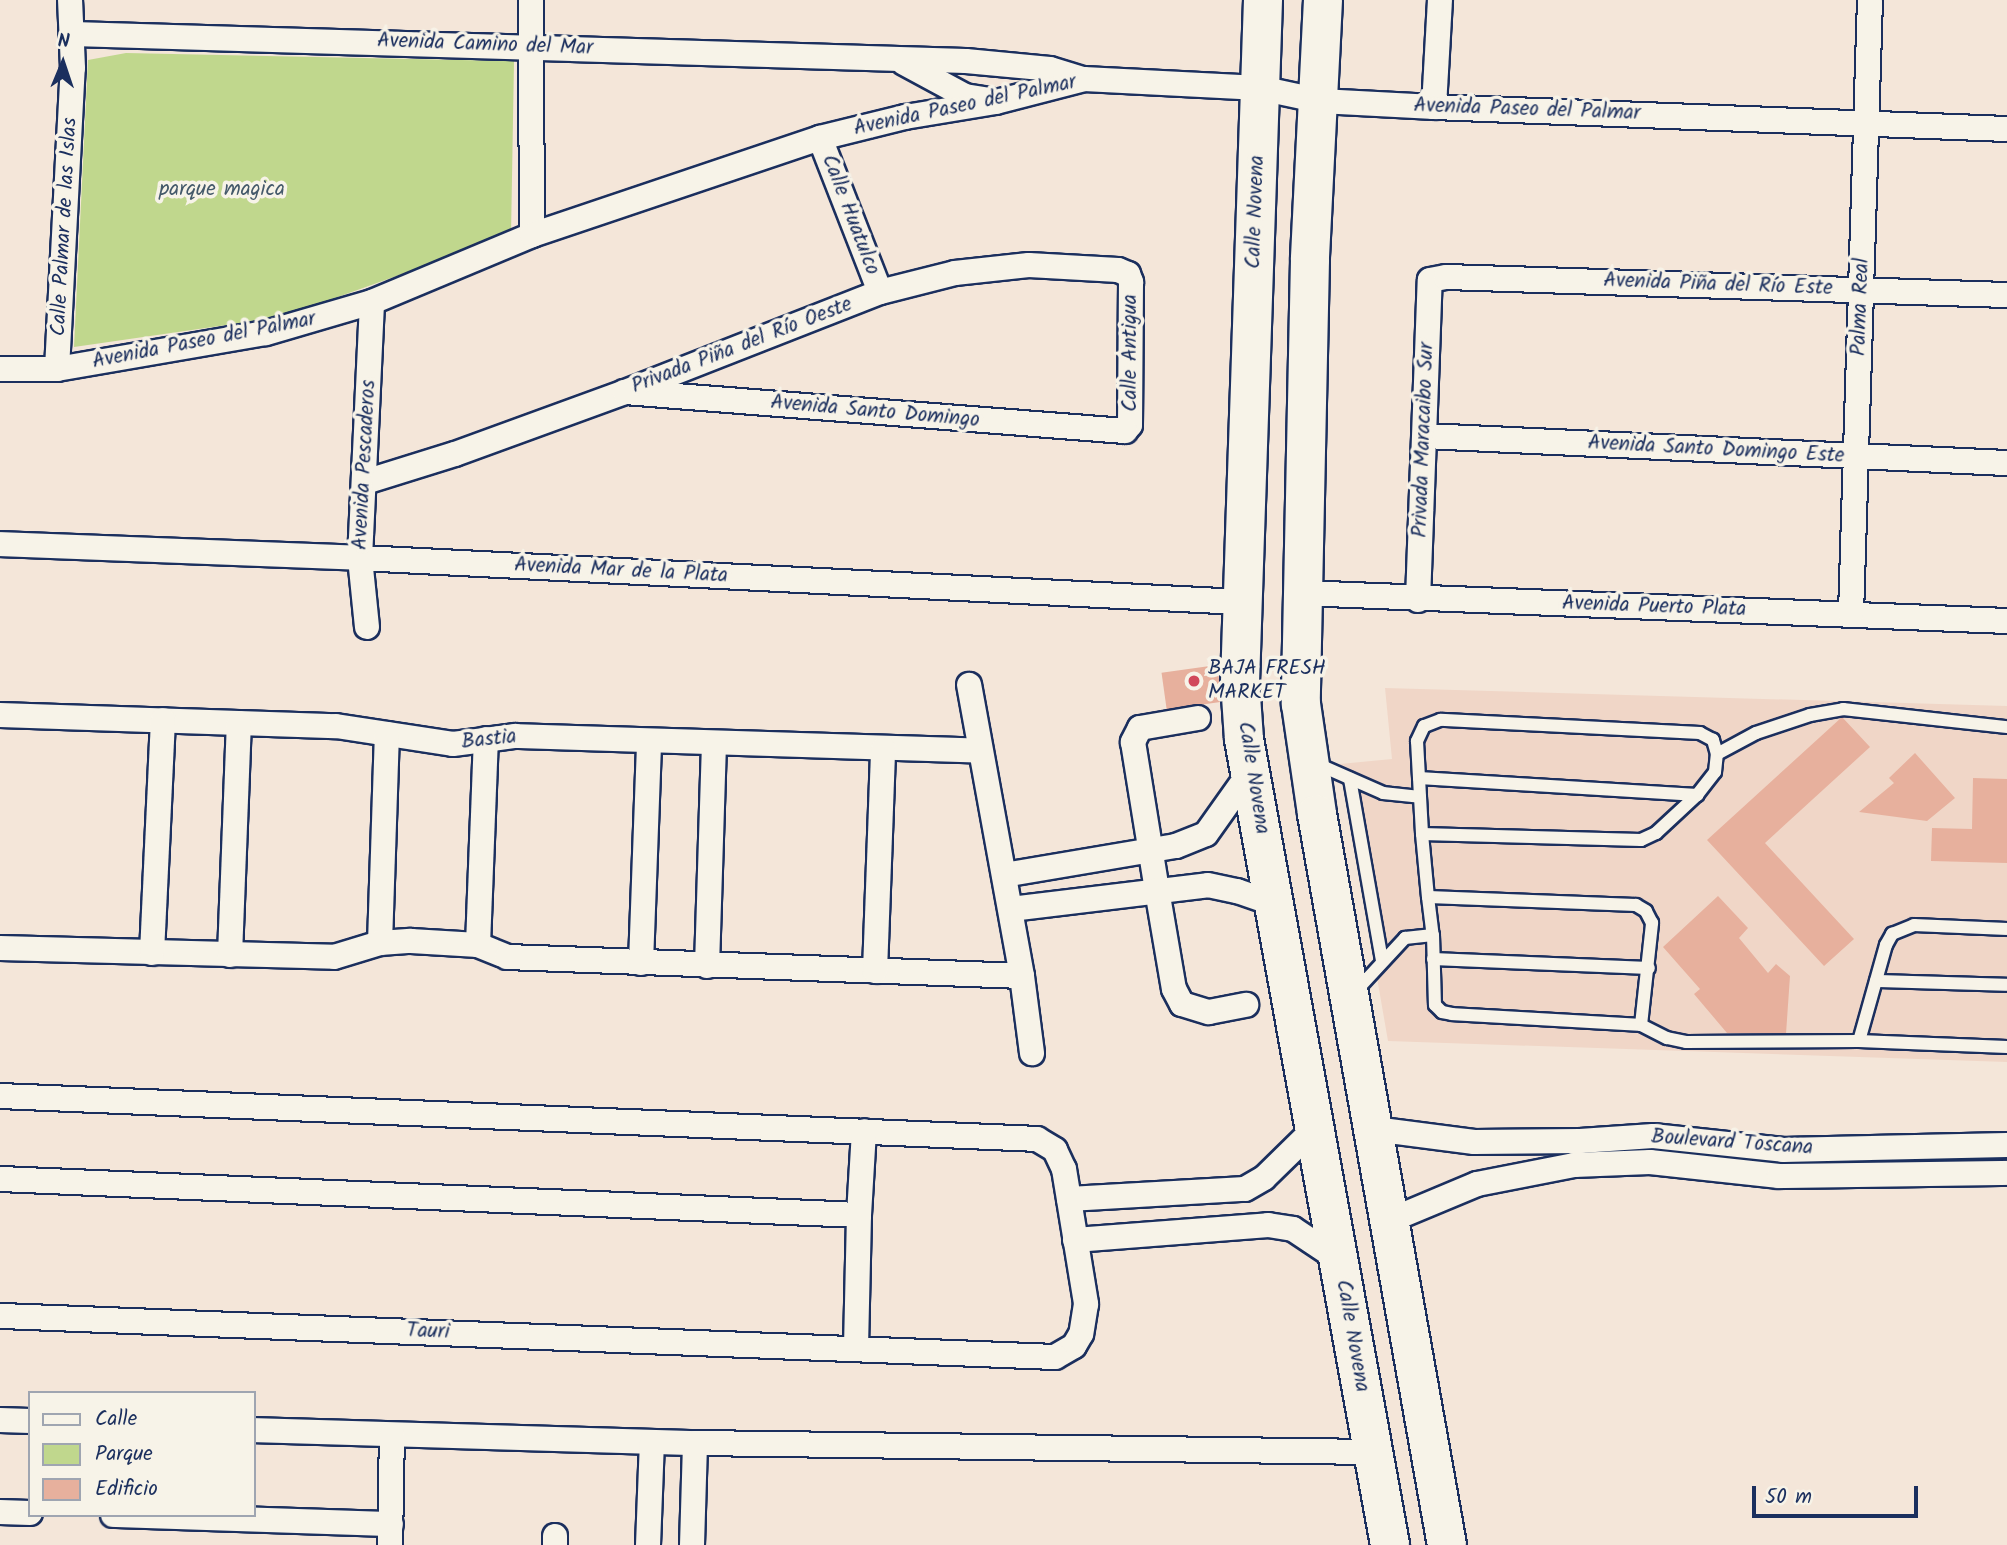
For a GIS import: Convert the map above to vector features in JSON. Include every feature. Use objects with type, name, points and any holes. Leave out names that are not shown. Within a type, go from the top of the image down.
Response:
[{"type":"main road","name":"Calle Novena","points":[[1263,0],[1242,602],[1240,682],[1244,739],[1390,1545]]},
{"type":"main road","points":[[1323,0],[1310,260],[1301,593],[1301,704],[1447,1545]]},
{"type":"main road","points":[[1373,1452],[1429,1445]]},
{"type":"street","name":"Calle Palmar de las Islas","points":[[57,369],[73,34],[70,0]]},
{"type":"street","points":[[531,0],[532,236]]},
{"type":"street","points":[[1434,107],[1440,0]]},
{"type":"street","name":"Palma Real","points":[[1851,614],[1870,0]]},
{"type":"street","name":"Avenida Camino del Mar","points":[[73,34],[966,61],[1050,69],[1084,79]]},
{"type":"street","name":"Avenida Camino del Mar","points":[[898,59],[965,96],[996,102]]},
{"type":"street","points":[[898,59],[914,73],[920,88],[917,104],[905,117]]},
{"type":"street","name":"Avenida Paseo del Palmar","points":[[0,369],[57,369],[266,333],[372,302],[532,236],[820,138],[905,117],[996,102],[1084,79],[1260,88],[1320,101],[2007,129]]},
{"type":"street","name":"Calle Huatulco","points":[[820,138],[880,292]]},
{"type":"street","name":"Privada Piña del Río Oeste","points":[[365,482],[455,454],[625,392],[880,292],[955,273],[1029,265],[1118,270],[1128,274]]},
{"type":"street","name":"Calle Antigua","points":[[1125,431],[1130,425],[1131,282],[1128,274]]},
{"type":"street","name":"Avenida Piña del Río Este","points":[[1430,280],[1446,277],[2007,295]]},
{"type":"street","name":"Privada Maracaibo Sur","points":[[1418,600],[1430,280]]},
{"type":"street","name":"Avenida Pescaderos","points":[[367,627],[360,558],[372,302]]},
{"type":"street","name":"Avenida Santo Domingo","points":[[625,392],[1125,431]]},
{"type":"street","name":"Avenida Santo Domingo Este","points":[[1424,436],[2007,463]]},
{"type":"street","name":"Avenida Mar de la Plata","points":[[0,544],[360,558],[1242,602]]},
{"type":"street","name":"Avenida Puerto Plata","points":[[1301,593],[1418,600],[2007,621]]},
{"type":"street","points":[[969,685],[1011,909],[1032,1053]]},
{"type":"street","name":"Bastia","points":[[0,715],[336,726],[453,744],[515,736],[980,751]]},
{"type":"street","points":[[1198,718],[1140,727],[1133,742],[1157,890],[1174,989],[1182,1004],[1209,1012],[1246,1005]]},
{"type":"street","points":[[152,953],[163,720]]},
{"type":"street","points":[[230,955],[239,723]]},
{"type":"street","points":[[380,943],[387,734]]},
{"type":"street","points":[[478,945],[486,739]]},
{"type":"street","points":[[641,963],[649,741]]},
{"type":"street","points":[[707,966],[714,744]]},
{"type":"street","points":[[876,971],[883,749]]},
{"type":"street","points":[[1004,875],[1176,846],[1206,834],[1225,812],[1250,772]]},
{"type":"street","points":[[1011,909],[1208,885],[1237,891],[1274,904]]},
{"type":"street","points":[[0,948],[334,957],[380,943],[411,941],[478,945],[507,957],[1022,976]]},
{"type":"street","points":[[0,1096],[1037,1139],[1055,1150],[1063,1169],[1075,1240],[1268,1225],[1293,1230],[1338,1259]]},
{"type":"street","points":[[1069,1199],[1245,1189],[1264,1178],[1315,1129]]},
{"type":"street","name":"Boulevard Toscana","points":[[1374,1129],[1474,1142],[1518,1143],[1653,1136],[1783,1150],[2007,1145]]},
{"type":"street","points":[[856,1347],[864,1131]]},
{"type":"street","points":[[1518,1143],[1522,1173]]},
{"type":"street","points":[[1779,1176],[1783,1150]]},
{"type":"street","name":"Boulevard Toscana","points":[[1391,1220],[1477,1184],[1522,1173],[1574,1165],[1650,1162],[1779,1176],[2007,1172]]},
{"type":"street","points":[[0,1179],[859,1215]]},
{"type":"street","points":[[1208,1193],[1212,1230]]},
{"type":"street","name":"Tauri","points":[[0,1316],[856,1347],[1047,1357],[1065,1353],[1074,1346],[1081,1334],[1086,1304],[1075,1240]]},
{"type":"street","points":[[0,1420],[28,1421]]},
{"type":"street","points":[[256,1430],[695,1443],[1373,1452]]},
{"type":"street","points":[[142,1517],[391,1534],[392,1435]]},
{"type":"street","points":[[648,1545],[652,1442]]},
{"type":"street","points":[[692,1545],[695,1443]]},
{"type":"street","points":[[0,1512],[28,1513]]},
{"type":"lane","points":[[1717,754],[1756,733],[1810,715],[1843,709],[2007,727]]},
{"type":"lane","points":[[1422,834],[1641,840],[1656,833],[1697,795],[1716,772],[1717,754],[1713,740],[1700,733],[1440,720],[1424,726],[1417,741],[1422,834],[1433,935],[1435,1005],[1442,1012],[1641,1025],[1667,1038],[1686,1042],[1859,1041],[2007,1047]]},
{"type":"lane","points":[[1309,760],[1383,793],[1420,797]]},
{"type":"lane","points":[[1419,778],[1697,795]]},
{"type":"lane","points":[[1350,779],[1382,961]]},
{"type":"lane","points":[[1428,897],[1636,905],[1646,911],[1651,923],[1649,968],[1641,1025]]},
{"type":"lane","points":[[1859,1041],[1886,944],[1892,934],[1914,925],[2007,929]]},
{"type":"lane","points":[[1350,997],[1405,938],[1433,935]]},
{"type":"lane","points":[[1433,959],[1649,968]]},
{"type":"lane","points":[[1876,981],[2007,985]]},
{"type":"shaded area","points":[[1385,688],[2007,706],[2007,1062],[1388,1041],[1340,764],[1392,759]]},
{"type":"green space","name":"parque magica","points":[[126,53],[514,61],[511,235],[282,317],[74,347],[88,60]]},
{"type":"building","name":"BAJA FRESH MARKET","points":[[1217,665],[1222,702],[1167,709],[1162,673]]},
{"type":"building","points":[[1842,717],[1870,747],[1765,843],[1854,939],[1824,966],[1707,840]]},
{"type":"building","points":[[1915,753],[1955,798],[1927,821],[1859,812],[1894,783],[1889,778]]},
{"type":"building","points":[[1973,778],[2007,779],[2007,863],[1931,861],[1932,828],[1972,829]]},
{"type":"building","points":[[1718,896],[1748,928],[1739,938],[1768,973],[1776,964],[1790,976],[1786,1034],[1727,1033],[1694,994],[1700,989],[1663,947]]},
{"type":"place","name":"BAJA FRESH MARKET","points":[[1194,681]]}]
